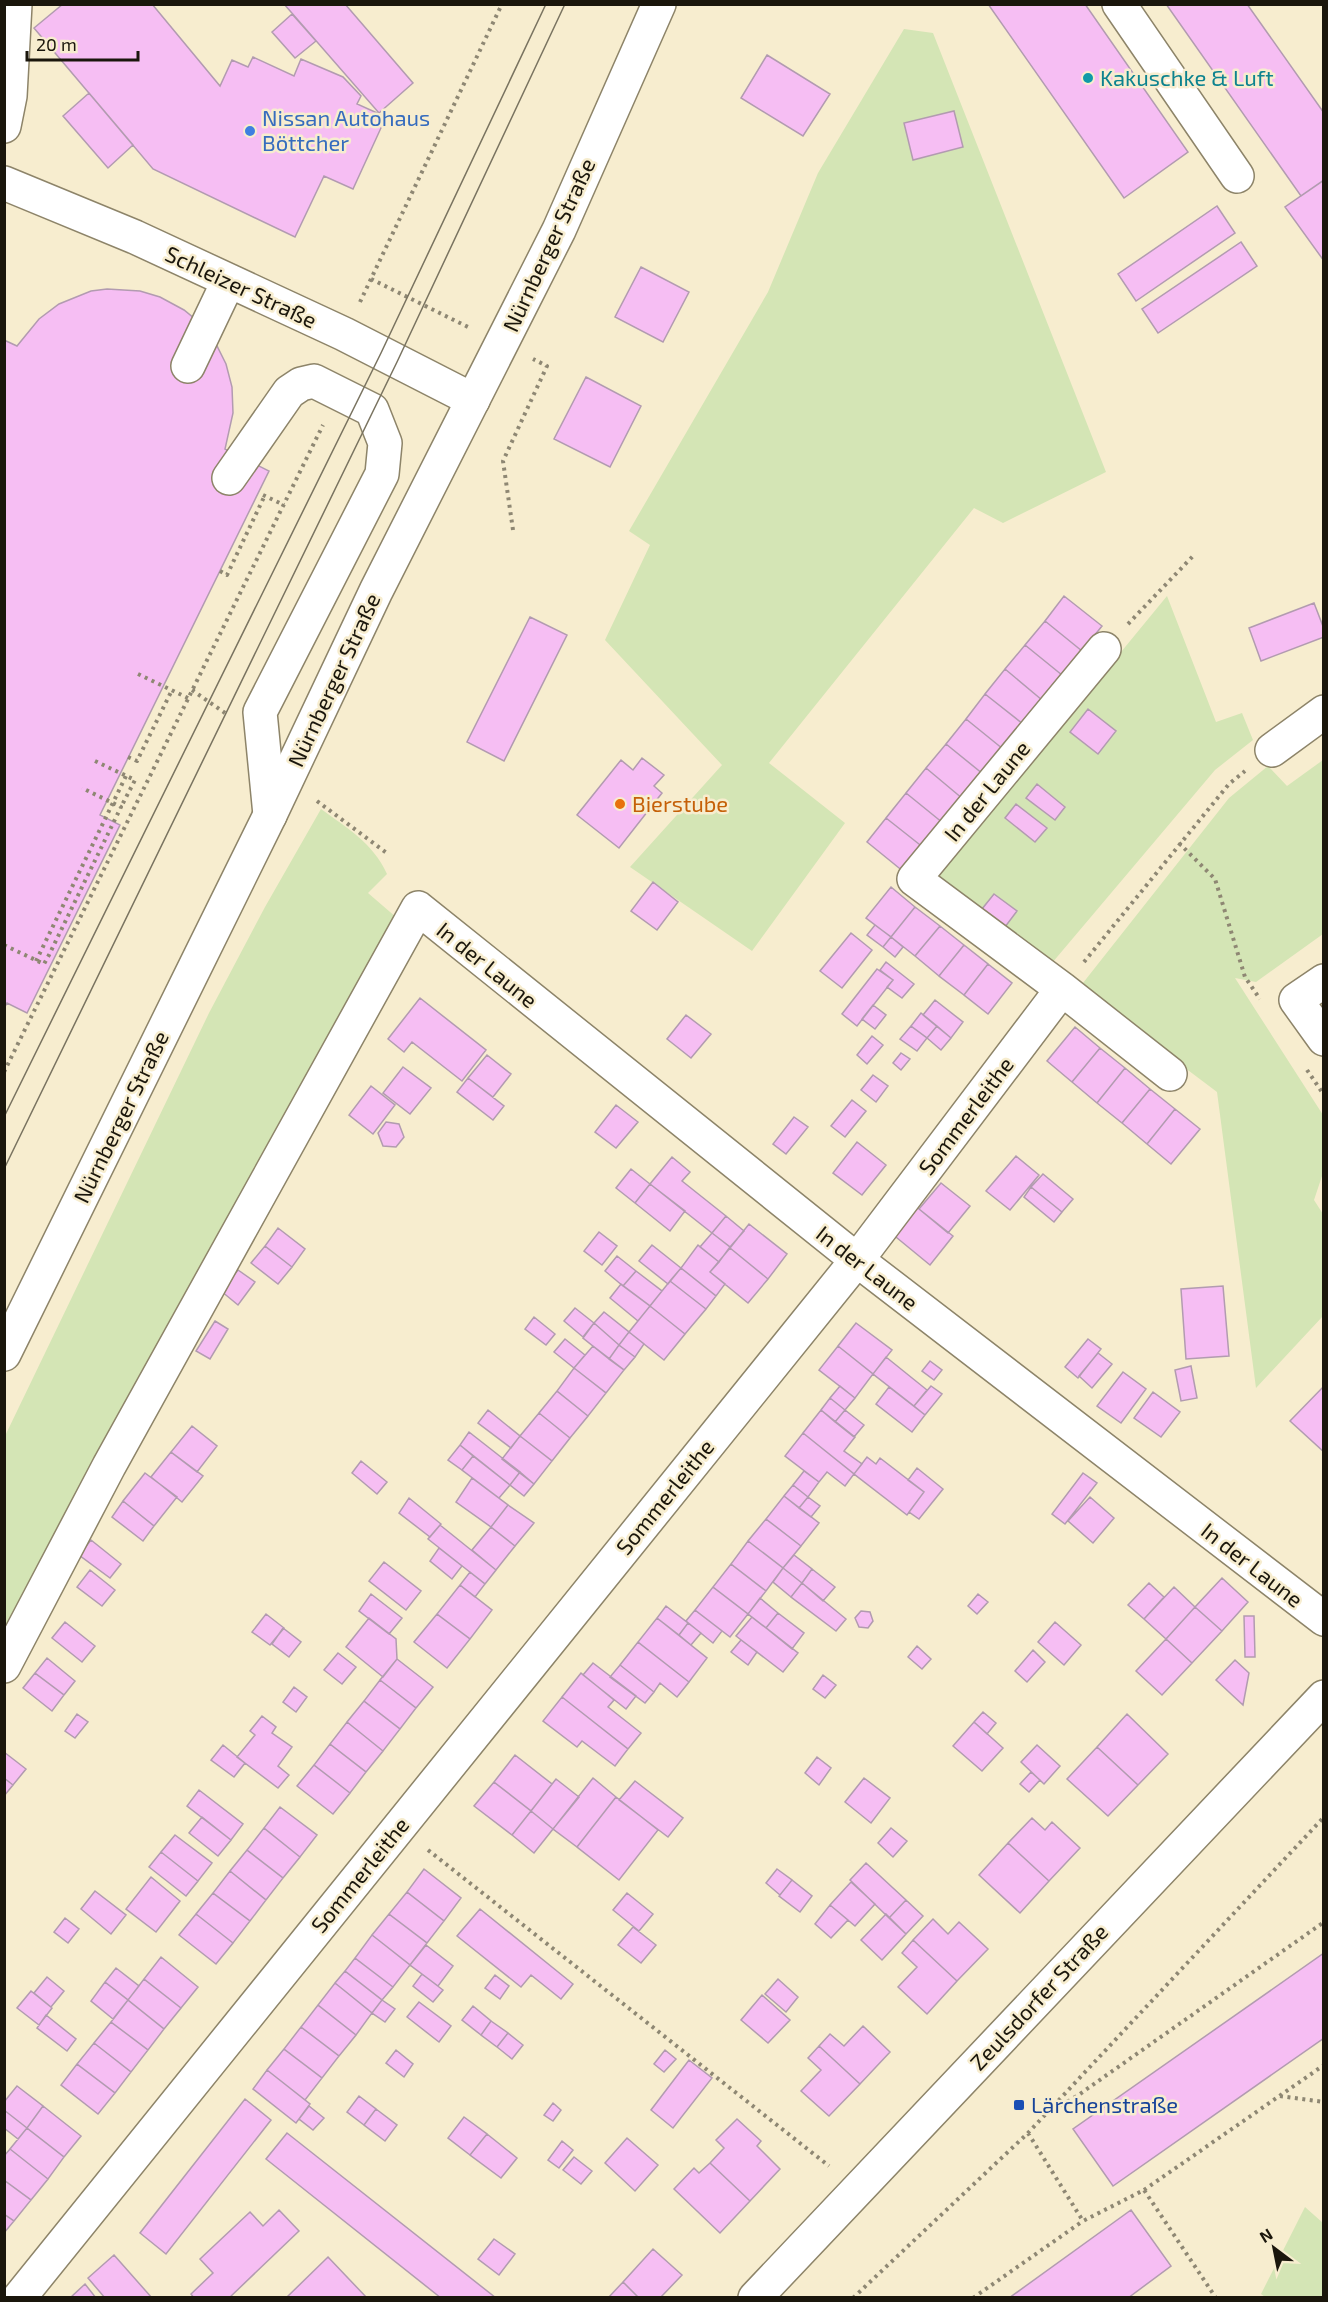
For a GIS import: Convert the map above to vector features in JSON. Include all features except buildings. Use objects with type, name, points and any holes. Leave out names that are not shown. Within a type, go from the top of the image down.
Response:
[{"type":"street","points":[[4,126],[10,96],[15,4]]},
{"type":"street","name":"Nürnberger Straße","points":[[4,1354],[270,815],[376,591],[559,230],[659,4]]},
{"type":"street","points":[[1119,4],[1237,176]]},
{"type":"street","name":"Schleizer Straße","points":[[4,183],[135,237],[344,334],[473,400]]},
{"type":"street","points":[[188,366],[228,282]]},
{"type":"street","points":[[229,478],[289,392],[301,384],[314,381],[372,411],[385,443],[382,474],[261,712],[270,815]]},
{"type":"street","name":"In der Laune","points":[[1104,649],[914,879],[1062,989],[1170,1074]]},
{"type":"street","points":[[1272,750],[1323,712]]},
{"type":"street","name":"In der Laune","points":[[4,1666],[115,1456],[418,908],[856,1260],[1323,1619]]},
{"type":"street","points":[[1323,981],[1296,1000],[1323,1039]]},
{"type":"street","name":"Sommerleithe","points":[[20,2298],[856,1260],[1062,989]]},
{"type":"street","name":"Zeulsdorfer Straße","points":[[755,2298],[1323,1697]]},
{"type":"path","points":[[344,334],[502,4]]},
{"type":"path","points":[[4,1072],[339,393]]},
{"type":"path","points":[[220,571],[227,575],[265,495]]},
{"type":"path","points":[[1104,649],[1193,555]]},
{"type":"path","points":[[138,674],[188,698]]},
{"type":"path","points":[[128,757],[137,761],[172,690]]},
{"type":"path","points":[[1062,989],[1229,784],[1272,750]]},
{"type":"path","points":[[4,945],[44,964],[135,780],[94,760]]},
{"type":"path","points":[[36,961],[126,776]]},
{"type":"path","points":[[82,788],[121,807]]},
{"type":"path","points":[[1179,843],[1215,879],[1245,977],[1265,1006]]},
{"type":"path","points":[[1304,1066],[1323,1095]]},
{"type":"path","points":[[854,2298],[1028,2133],[1323,1817]]},
{"type":"path","points":[[399,1827],[858,2189]]},
{"type":"path","points":[[1043,2115],[1077,2096],[1323,1922]]},
{"type":"path","points":[[973,2298],[1083,2221],[1144,2190],[1323,2065]]},
{"type":"path","points":[[1279,2096],[1323,2102]]},
{"type":"path","points":[[1028,2133],[1083,2221]]},
{"type":"path","points":[[1144,2190],[1216,2298]]},
{"type":"green space","points":[[904,29],[933,33],[1106,472],[1003,523],[974,508],[769,763],[845,823],[752,951],[630,867],[722,765],[605,640],[650,545],[629,531],[768,292],[818,173]]},
{"type":"green space","points":[[1167,596],[1216,722],[1242,713],[1253,740],[1215,770],[1052,963],[937,876]]},
{"type":"green space","points":[[1323,760],[1323,934],[1256,982],[1235,978],[1323,1115],[1323,1173],[1314,1200],[1323,1214],[1323,1316],[1256,1388],[1217,1092],[1079,988],[1229,798],[1268,766],[1287,786]]},
{"type":"green space","points":[[321,809],[367,845],[381,863],[387,874],[368,893],[397,918],[5,1643],[5,1436],[209,1013],[265,907]]},
{"type":"green space","points":[[1305,2207],[1323,2223],[1323,2297],[1265,2297],[1261,2294]]},
{"type":"tram line","points":[[4,1117],[381,353],[546,4]]},
{"type":"tram line","points":[[4,1169],[397,362],[565,4]]},
{"type":"place","name":"Kakuschke & Luft","points":[[1088,78]]},
{"type":"place","name":"Nissan Autohaus Böttcher","points":[[250,131]]},
{"type":"place","name":"Bierstube","points":[[620,804]]},
{"type":"place","name":"Lärchenstraße","points":[[1019,2105]]}]
